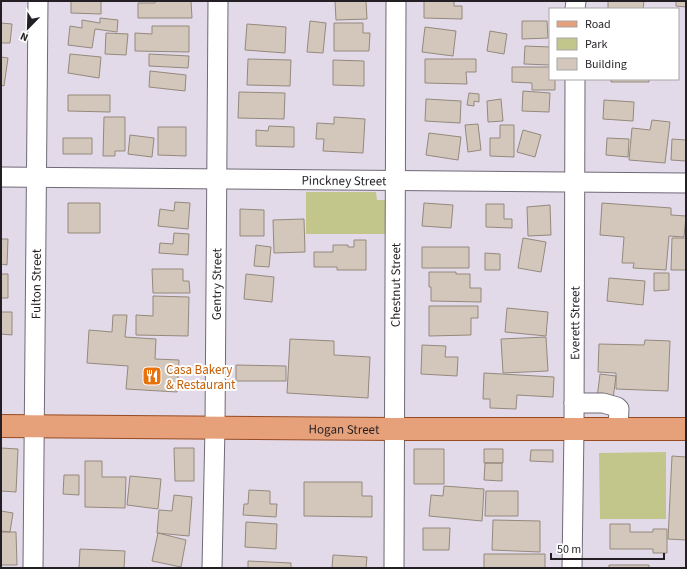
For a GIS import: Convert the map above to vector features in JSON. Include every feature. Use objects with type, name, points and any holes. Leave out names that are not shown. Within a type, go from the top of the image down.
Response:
[{"type":"main road","name":"Hogan Street","points":[[1,426],[394,429],[686,429]]},
{"type":"street","name":"Fulton Street","points":[[33,568],[38,1]]},
{"type":"street","name":"Gentry Street","points":[[212,568],[215,428],[218,1]]},
{"type":"street","name":"Chestnut Street","points":[[394,568],[396,1]]},
{"type":"street","name":"Everett Street","points":[[572,568],[575,80]]},
{"type":"street","name":"Pinckney Street","points":[[1,177],[686,183]]},
{"type":"street","points":[[574,403],[603,403],[617,407],[619,409],[618,428]]},
{"type":"green space","points":[[306,192],[376,192],[377,200],[388,200],[388,234],[306,234]]},
{"type":"green space","points":[[666,452],[666,519],[600,519],[599,453]]},
{"type":"building","points":[[71,1],[101,1],[101,14],[71,13]]},
{"type":"building","points":[[155,1],[191,1],[192,18],[138,18],[138,3],[155,3]]},
{"type":"building","points":[[335,1],[366,1],[367,19],[336,20]]},
{"type":"building","points":[[424,1],[454,1],[454,6],[462,6],[462,19],[424,18]]},
{"type":"building","points":[[608,1],[644,1],[643,8],[608,8]]},
{"type":"building","points":[[676,1],[686,1],[686,7],[676,6]]},
{"type":"building","points":[[100,18],[118,20],[117,32],[95,29],[92,48],[68,45],[70,26],[82,28],[82,20],[100,23]]},
{"type":"building","points":[[310,21],[326,23],[323,53],[307,52]]},
{"type":"building","points":[[522,21],[547,21],[548,38],[522,39]]},
{"type":"building","points":[[1,23],[12,24],[10,43],[1,43]]},
{"type":"building","points":[[334,23],[363,23],[363,33],[370,33],[369,51],[334,51]]},
{"type":"building","points":[[247,24],[286,27],[285,53],[245,50]]},
{"type":"building","points":[[152,26],[189,26],[189,52],[135,51],[135,33],[152,34]]},
{"type":"building","points":[[425,27],[456,31],[453,56],[422,52]]},
{"type":"building","points":[[490,31],[507,34],[504,54],[487,51]]},
{"type":"building","points":[[106,33],[128,34],[126,55],[105,54]]},
{"type":"building","points":[[525,46],[549,47],[549,65],[524,64]]},
{"type":"building","points":[[70,54],[101,57],[99,78],[68,73]]},
{"type":"building","points":[[149,54],[189,56],[188,68],[149,66]]},
{"type":"building","points":[[1,57],[8,58],[4,86],[1,85]]},
{"type":"building","points":[[248,59],[291,60],[290,86],[247,85]]},
{"type":"building","points":[[425,59],[476,59],[476,72],[466,72],[467,84],[425,83]]},
{"type":"building","points":[[333,60],[364,61],[364,86],[333,85]]},
{"type":"building","points":[[512,67],[549,67],[549,80],[555,80],[555,90],[532,90],[532,83],[512,82]]},
{"type":"building","points":[[150,71],[186,75],[185,91],[149,87]]},
{"type":"building","points":[[611,80],[649,80],[649,82],[611,82]]},
{"type":"building","points":[[523,91],[550,93],[549,112],[522,111]]},
{"type":"building","points":[[239,92],[285,93],[284,119],[238,118]]},
{"type":"building","points":[[469,93],[479,94],[479,102],[474,101],[474,106],[467,105]]},
{"type":"building","points":[[68,95],[110,95],[110,112],[68,111]]},
{"type":"building","points":[[426,99],[461,101],[460,123],[425,121]]},
{"type":"building","points":[[501,99],[503,121],[488,122],[487,101]]},
{"type":"building","points":[[604,100],[634,102],[633,121],[603,119]]},
{"type":"building","points":[[104,117],[125,117],[125,151],[115,151],[115,156],[103,156]]},
{"type":"building","points":[[334,117],[365,119],[363,153],[323,151],[324,139],[316,139],[317,123],[334,124]]},
{"type":"building","points":[[652,120],[670,122],[665,163],[629,160],[632,128],[650,130]]},
{"type":"building","points":[[478,124],[481,150],[468,152],[465,125]]},
{"type":"building","points":[[500,125],[514,125],[514,157],[490,156],[490,138],[500,138]]},
{"type":"building","points":[[269,126],[294,127],[294,147],[256,146],[256,130],[268,131]]},
{"type":"building","points":[[158,127],[186,127],[186,156],[158,155]]},
{"type":"building","points":[[523,130],[541,135],[535,157],[517,152]]},
{"type":"building","points":[[429,133],[461,137],[458,160],[426,155]]},
{"type":"building","points":[[130,135],[154,138],[152,157],[128,154]]},
{"type":"building","points":[[63,138],[92,138],[92,154],[63,154]]},
{"type":"building","points":[[607,138],[629,139],[628,157],[606,155]]},
{"type":"building","points":[[672,139],[686,140],[686,161],[671,160]]},
{"type":"building","points":[[175,202],[190,203],[188,229],[158,226],[160,209],[174,211]]},
{"type":"building","points":[[68,203],[100,203],[100,233],[68,233]]},
{"type":"building","points":[[424,203],[453,205],[451,228],[422,226]]},
{"type":"building","points":[[602,203],[671,208],[671,215],[686,216],[684,237],[669,236],[666,270],[633,268],[634,263],[622,263],[624,237],[600,235]]},
{"type":"building","points":[[486,204],[504,204],[504,219],[512,219],[512,228],[486,227]]},
{"type":"building","points":[[550,205],[551,235],[528,236],[527,207]]},
{"type":"building","points":[[240,209],[264,210],[264,236],[240,236]]},
{"type":"building","points":[[304,219],[305,252],[274,253],[273,220]]},
{"type":"building","points":[[174,233],[189,234],[188,255],[159,253],[160,243],[173,244]]},
{"type":"building","points":[[523,238],[546,242],[541,272],[518,268]]},
{"type":"building","points":[[672,238],[686,238],[686,270],[671,270]]},
{"type":"building","points":[[1,239],[8,239],[7,265],[1,264]]},
{"type":"building","points":[[354,240],[366,240],[366,270],[337,270],[337,267],[314,267],[314,252],[333,252],[333,245],[348,245],[348,247],[354,247]]},
{"type":"building","points":[[256,245],[271,247],[269,267],[254,266]]},
{"type":"building","points":[[422,247],[469,247],[469,268],[422,268]]},
{"type":"building","points":[[485,253],[500,254],[500,270],[485,270]]},
{"type":"building","points":[[152,269],[183,269],[183,281],[189,281],[190,293],[153,293]]},
{"type":"building","points":[[429,272],[456,272],[456,274],[470,274],[470,288],[481,288],[481,302],[431,301]]},
{"type":"building","points":[[654,273],[669,273],[669,290],[654,291]]},
{"type":"building","points":[[1,274],[8,274],[8,298],[1,298]]},
{"type":"building","points":[[246,274],[274,277],[272,302],[244,299]]},
{"type":"building","points":[[609,278],[645,281],[643,305],[607,301]]},
{"type":"building","points":[[153,296],[189,297],[188,336],[136,335],[136,315],[153,316]]},
{"type":"building","points":[[429,306],[478,306],[478,318],[471,318],[471,335],[429,336]]},
{"type":"building","points":[[507,308],[548,312],[546,336],[505,332]]},
{"type":"building","points":[[1,312],[12,312],[12,335],[1,334]]},
{"type":"building","points":[[113,315],[127,315],[125,337],[156,339],[155,359],[179,360],[177,392],[126,389],[128,366],[87,363],[89,330],[112,332]]},
{"type":"building","points":[[546,337],[548,371],[503,373],[501,339]]},
{"type":"building","points":[[290,339],[334,341],[334,355],[370,357],[368,398],[287,393]]},
{"type":"building","points":[[645,340],[670,341],[668,391],[616,389],[616,373],[598,372],[599,344],[644,345]]},
{"type":"building","points":[[422,345],[446,346],[445,357],[458,357],[457,376],[421,374]]},
{"type":"building","points":[[236,365],[286,366],[286,381],[236,381]]},
{"type":"building","points":[[484,373],[554,377],[553,397],[517,395],[516,409],[490,408],[490,399],[483,399]]},
{"type":"building","points":[[600,374],[616,376],[613,399],[597,398]]},
{"type":"building","points":[[1,448],[18,449],[16,492],[1,491]]},
{"type":"building","points":[[174,448],[194,448],[194,481],[175,481]]},
{"type":"building","points":[[414,449],[444,449],[444,484],[414,484]]},
{"type":"building","points":[[484,449],[503,449],[503,463],[484,463]]},
{"type":"building","points":[[531,450],[553,450],[553,462],[530,461]]},
{"type":"building","points":[[672,456],[686,457],[686,540],[668,539]]},
{"type":"building","points":[[85,461],[102,461],[102,477],[126,477],[125,508],[85,507]]},
{"type":"building","points":[[485,463],[502,463],[502,481],[484,480]]},
{"type":"building","points":[[64,475],[79,475],[79,495],[63,494]]},
{"type":"building","points":[[130,476],[161,479],[158,509],[127,505]]},
{"type":"building","points":[[304,482],[362,482],[362,496],[372,496],[372,517],[304,516]]},
{"type":"building","points":[[444,486],[484,489],[482,521],[429,516],[431,495],[443,496]]},
{"type":"building","points":[[249,490],[270,491],[270,504],[277,504],[276,517],[243,515],[244,504],[248,504]]},
{"type":"building","points":[[486,491],[518,491],[518,516],[485,516]]},
{"type":"building","points":[[174,495],[192,497],[189,536],[157,533],[159,510],[172,511]]},
{"type":"building","points":[[1,511],[13,513],[10,532],[1,531]]},
{"type":"building","points":[[493,520],[540,521],[540,552],[492,550]]},
{"type":"building","points":[[246,522],[277,524],[276,549],[245,547]]},
{"type":"building","points":[[610,524],[630,524],[630,532],[653,532],[653,529],[667,529],[667,553],[653,553],[653,549],[610,549]]},
{"type":"building","points":[[423,528],[450,528],[449,550],[423,550]]},
{"type":"building","points":[[1,532],[16,532],[17,565],[1,565]]},
{"type":"building","points":[[158,533],[186,540],[181,567],[152,561]]},
{"type":"building","points":[[80,549],[125,551],[124,568],[79,568]]},
{"type":"building","points":[[484,554],[545,554],[545,568],[484,568]]},
{"type":"building","points":[[333,555],[367,557],[366,568],[332,568]]},
{"type":"building","points":[[248,561],[291,563],[291,568],[248,568]]},
{"type":"building","points":[[609,565],[649,565],[649,568],[609,568]]},
{"type":"place","name":"Casa Bakery & Restaurant","points":[[152,376]]}]
